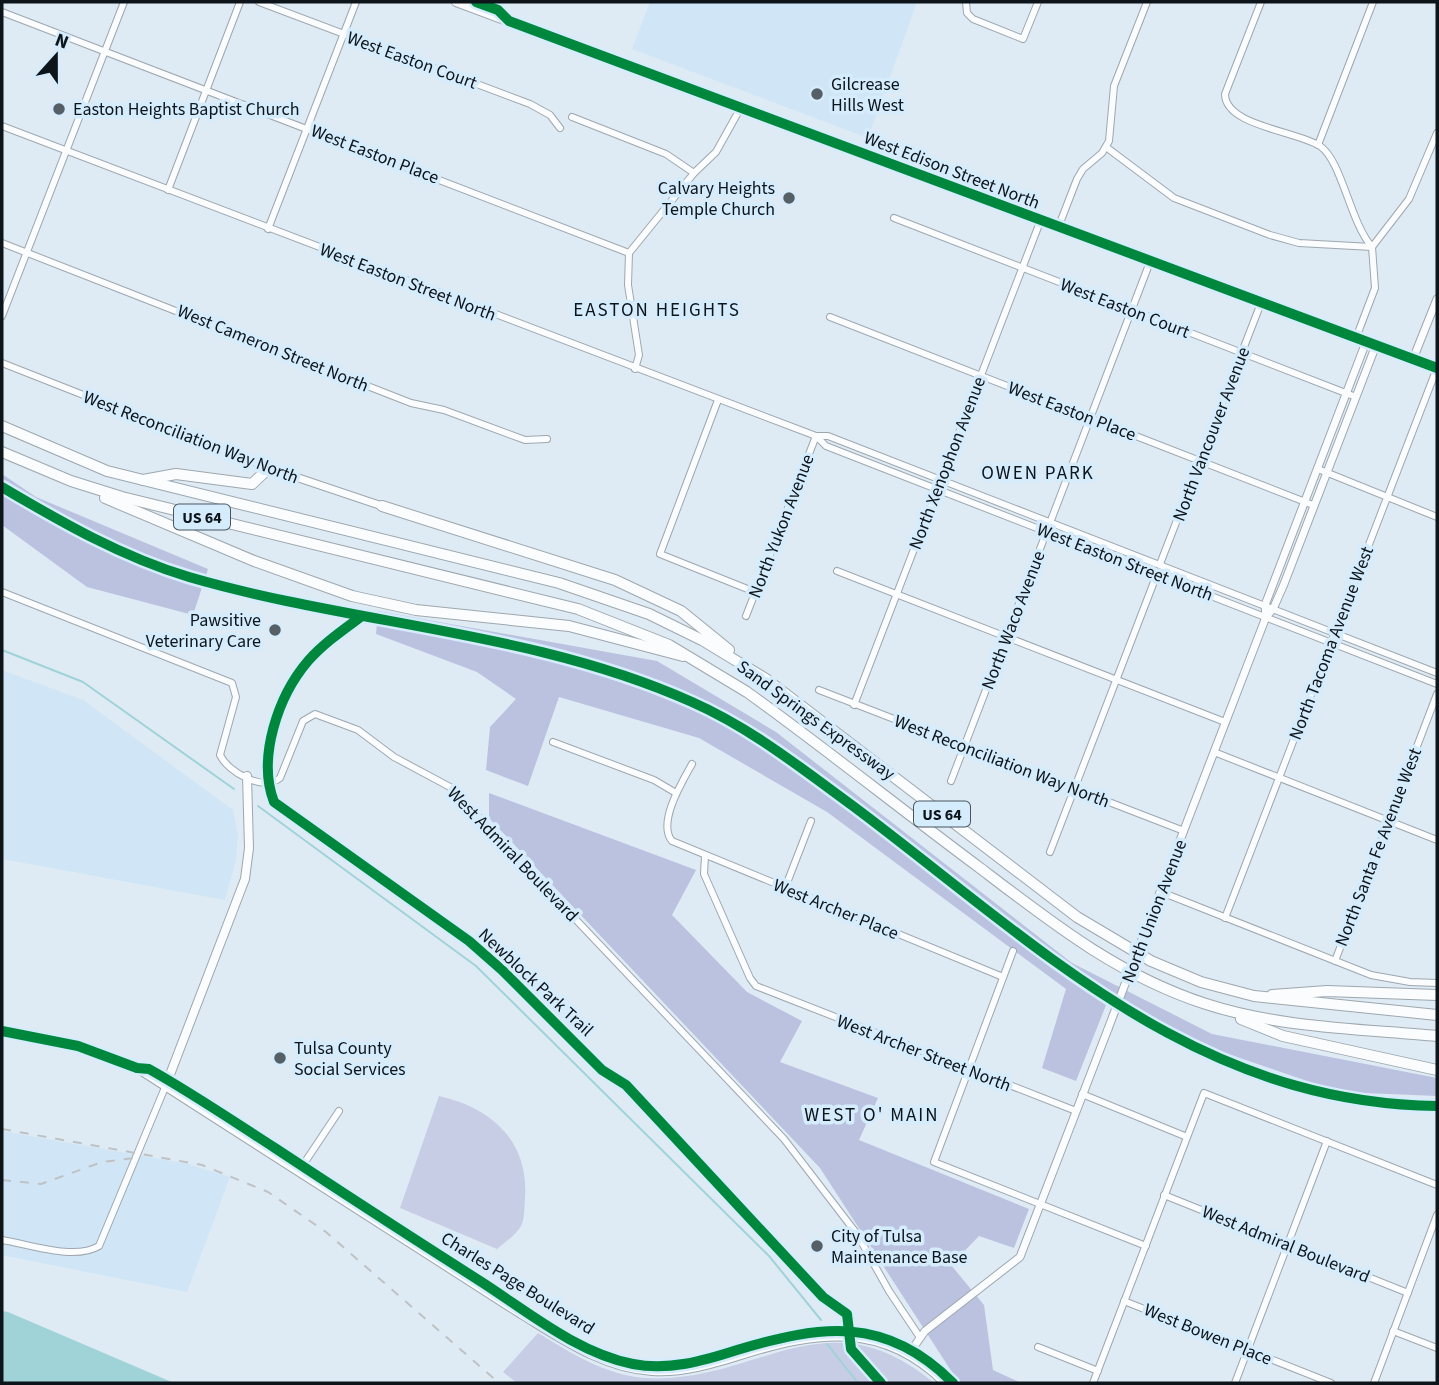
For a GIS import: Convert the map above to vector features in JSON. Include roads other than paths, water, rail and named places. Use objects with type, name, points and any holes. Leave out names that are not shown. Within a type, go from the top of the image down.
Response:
[{"type":"highway","name":"Sand Springs Expressway","points":[[2,426],[82,463],[139,480],[559,583],[627,605],[702,640],[766,680],[1092,929],[1175,972],[1254,996],[1437,1016]]},
{"type":"highway","name":"Sand Springs Expressway","points":[[2,452],[71,481],[147,503],[585,611],[646,634],[695,659],[754,696],[1083,946],[1145,981],[1209,1005],[1275,1020],[1437,1036]]},
{"type":"highway","points":[[139,480],[176,474],[252,484],[269,468]]},
{"type":"highway","points":[[71,481],[155,521],[299,579],[352,596],[416,610],[561,624],[640,648],[695,659]]},
{"type":"highway","points":[[388,507],[638,590],[681,611],[766,680]]},
{"type":"highway","points":[[1254,996],[1327,991],[1437,995]]},
{"type":"highway","points":[[1209,1005],[1283,1036],[1437,1070]]},
{"type":"main road","name":"West Edison Street North","points":[[456,2],[1437,368]]},
{"type":"main road","points":[[166,1085],[245,879],[250,839],[247,776]]},
{"type":"main road","name":"Charles Page Boulevard","points":[[2,1031],[97,1052],[166,1085],[521,1314],[580,1349],[615,1365],[650,1371],[678,1371],[710,1365],[795,1339],[830,1335],[869,1339],[908,1355],[945,1383]]},
{"type":"street","points":[[2,316],[124,2]]},
{"type":"street","points":[[168,190],[240,2]]},
{"type":"street","name":"West Easton Court","points":[[259,2],[530,104],[550,115],[560,128]]},
{"type":"street","points":[[268,229],[356,2]]},
{"type":"street","points":[[966,2],[968,16],[1023,39],[1038,2]]},
{"type":"street","points":[[1058,228],[1077,179],[1106,147],[1114,86],[1147,2]]},
{"type":"street","points":[[1261,2],[1225,98],[1228,108],[1236,114],[1318,145],[1329,155],[1360,233],[1372,247],[1375,288],[1356,338]]},
{"type":"street","points":[[1318,145],[1373,2]]},
{"type":"street","name":"West Easton Place","points":[[2,12],[629,253]]},
{"type":"street","points":[[635,369],[639,355],[628,285],[629,253],[694,173],[716,152],[740,109]]},
{"type":"street","points":[[572,117],[666,154],[694,173]]},
{"type":"street","name":"West Easton Street North","points":[[2,126],[635,369],[816,436],[828,436],[941,479],[1437,673]]},
{"type":"street","points":[[1372,247],[1409,199],[1437,133]]},
{"type":"street","points":[[1106,147],[1174,198],[1270,235],[1299,243],[1372,247]]},
{"type":"street","name":"West Easton Court","points":[[894,218],[1356,397]]},
{"type":"street","name":"North Xenophon Avenue","points":[[854,705],[1040,222]]},
{"type":"street","name":"West Cameron Street North","points":[[2,243],[411,403],[444,410],[525,440],[547,439]]},
{"type":"street","name":"North Waco Avenue","points":[[951,781],[1150,262]]},
{"type":"street","points":[[1413,359],[1437,299]]},
{"type":"street","name":"North Vancouver Avenue","points":[[1160,564],[1261,303]]},
{"type":"street","name":"West Easton Place","points":[[830,317],[1310,504]]},
{"type":"street","name":"North Union Avenue","points":[[919,1336],[1014,1264],[1022,1254],[1225,722],[1266,617],[1273,609],[1310,504],[1318,469],[1366,342]]},
{"type":"street","name":"North Union Avenue","points":[[1266,617],[1265,605],[1326,473],[1376,345]]},
{"type":"street","name":"West Reconciliation Way North","points":[[2,363],[269,468],[388,507]]},
{"type":"street","name":"North Tacoma Avenue West","points":[[1225,918],[1437,368]]},
{"type":"street","points":[[718,400],[660,554],[755,592]]},
{"type":"street","name":"West Easton Street North","points":[[816,436],[826,446],[1437,684]]},
{"type":"street","name":"North Yukon Avenue","points":[[746,616],[816,436]]},
{"type":"street","points":[[1318,469],[1437,517]]},
{"type":"street","points":[[1146,570],[1150,560]]},
{"type":"street","points":[[1166,578],[1170,567]]},
{"type":"street","points":[[837,570],[1225,722]]},
{"type":"street","points":[[1050,852],[1157,574]]},
{"type":"street","points":[[2,592],[232,683],[236,697],[220,755],[227,764],[247,776]]},
{"type":"street","name":"West Reconciliation Way North","points":[[819,690],[1184,831]]},
{"type":"street","name":"North Santa Fe Avenue West","points":[[1335,961],[1437,694]]},
{"type":"street","name":"West Admiral Boulevard","points":[[247,776],[261,783],[272,783],[280,778],[303,721],[315,714],[358,730],[394,757],[450,787],[784,1139],[857,1234],[888,1291],[919,1336]]},
{"type":"street","points":[[553,742],[654,780],[676,793],[692,764]]},
{"type":"street","points":[[1214,752],[1437,840]]},
{"type":"street","name":"West Archer Place","points":[[676,793],[667,828],[670,839],[705,856],[1003,976]]},
{"type":"street","points":[[785,888],[811,821]]},
{"type":"street","name":"West Archer Street North","points":[[705,856],[704,874],[756,986],[1076,1111]]},
{"type":"street","points":[[1161,892],[1335,961],[1390,979],[1437,983]]},
{"type":"street","points":[[1013,951],[933,1162],[1146,1246]]},
{"type":"street","points":[[2,1240],[68,1251],[92,1250],[99,1246],[166,1085]]},
{"type":"street","points":[[1093,1383],[1205,1093],[1437,1185]]},
{"type":"street","points":[[1082,1094],[1187,1137]]},
{"type":"street","points":[[299,1171],[339,1111]]},
{"type":"street","points":[[1235,1383],[1327,1141]]},
{"type":"street","name":"West Admiral Boulevard","points":[[1164,1195],[1408,1293]]},
{"type":"street","points":[[1374,1383],[1437,1215]]},
{"type":"street","name":"West Bowen Place","points":[[1124,1301],[1331,1383]]},
{"type":"street","points":[[1393,1331],[1437,1349]]},
{"type":"street","points":[[908,1355],[919,1336]]},
{"type":"street","points":[[1038,1347],[1098,1371]]},
{"type":"waterway","points":[[2,650],[83,682],[234,789]]},
{"type":"waterway","points":[[258,806],[476,966],[769,1256],[821,1320]]},
{"type":"waterway","points":[[827,1344],[858,1383]]},
{"type":"railway","points":[[2,1129],[202,1165],[268,1192],[326,1232],[499,1383]]},
{"type":"railway","points":[[2,1180],[41,1184],[102,1162],[134,1158]]},
{"type":"place","name":"Gilcrease Hills West","points":[[817,94]]},
{"type":"place","name":"Easton Heights Baptist Church","points":[[59,109]]},
{"type":"place","name":"Calvary Heights Temple Church","points":[[789,198]]},
{"type":"place","name":"Pawsitive Veterinary Care","points":[[275,630]]},
{"type":"place","name":"Tulsa County Social Services","points":[[280,1058]]},
{"type":"place","name":"City of Tulsa Maintenance Base","points":[[817,1246]]},
{"type":"district","name":"EASTON HEIGHTS","points":[[657,309]]},
{"type":"district","name":"OWEN PARK","points":[[1038,472]]},
{"type":"district","name":"WEST O' MAIN","points":[[872,1114]]}]
